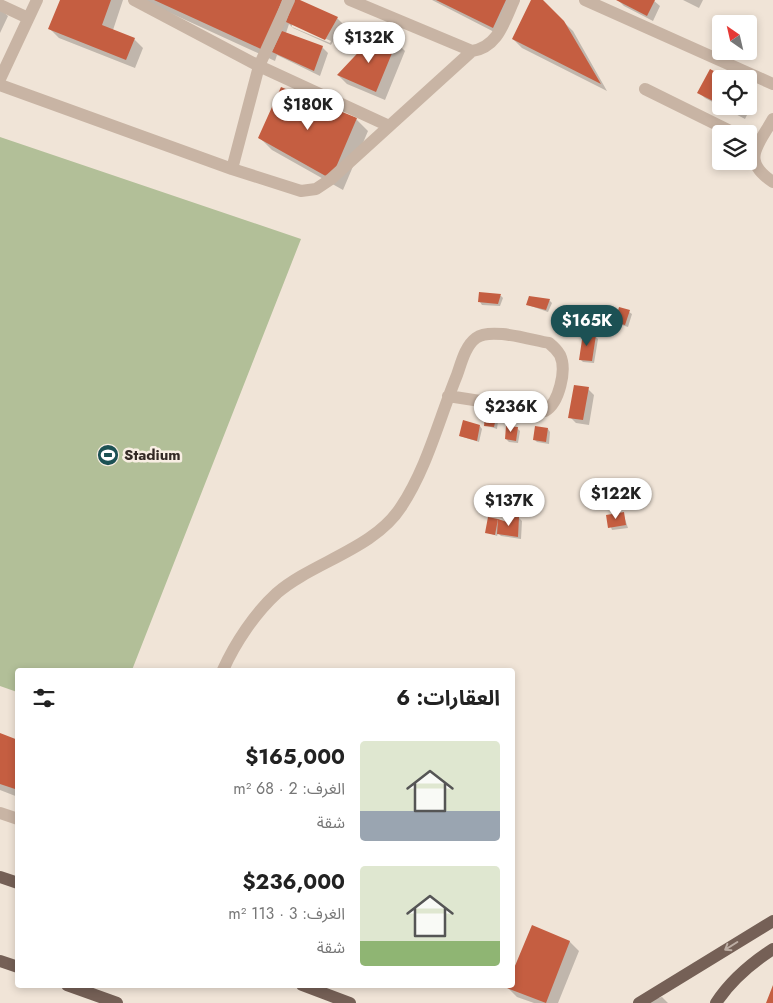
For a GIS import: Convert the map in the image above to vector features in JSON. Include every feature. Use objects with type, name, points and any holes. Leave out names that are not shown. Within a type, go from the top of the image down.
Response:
[{"type":"main road","points":[[0,877],[15,883]]},
{"type":"main road","points":[[639,1003],[773,921]]},
{"type":"main road","points":[[716,1003],[725,989],[747,966],[773,949]]},
{"type":"main road","points":[[0,961],[15,966]]},
{"type":"main road","points":[[75,988],[117,1003]]},
{"type":"main road","points":[[310,988],[350,1003]]},
{"type":"street","points":[[0,79],[37,0]]},
{"type":"street","points":[[134,0],[259,66],[389,126]]},
{"type":"street","points":[[232,169],[259,66],[289,0]]},
{"type":"street","points":[[350,0],[472,51]]},
{"type":"street","points":[[0,85],[232,169],[301,191],[316,189],[331,179],[472,51],[483,49],[497,37],[514,0]]},
{"type":"street","points":[[585,0],[773,84]]},
{"type":"street","points":[[0,5],[28,18]]},
{"type":"street","points":[[645,89],[718,125]]},
{"type":"street","points":[[757,137],[773,119]]},
{"type":"street","points":[[757,168],[773,182]]},
{"type":"street","points":[[224,668],[250,624],[277,593],[374,534],[400,509],[425,459],[448,396],[473,340],[482,334],[492,333],[549,343],[561,357],[563,366],[557,399],[553,407],[545,411],[537,412],[448,396]]},
{"type":"street","points":[[0,814],[15,819]]},
{"type":"green space","name":"Stadium","points":[[0,137],[301,239],[133,668],[15,668],[15,691],[0,686]]},
{"type":"building","points":[[60,0],[111,0],[102,25],[135,38],[126,60],[48,29]]},
{"type":"building","points":[[154,0],[282,0],[263,50]]},
{"type":"building","points":[[294,0],[300,0],[338,17],[325,40],[286,22]]},
{"type":"building","points":[[436,0],[506,0],[493,28]]},
{"type":"building","points":[[531,0],[543,0],[564,21],[601,84],[512,39]]},
{"type":"building","points":[[616,0],[655,0],[647,16]]},
{"type":"building","points":[[282,31],[323,46],[314,71],[272,52]]},
{"type":"building","points":[[369,41],[397,41],[376,92],[337,75]]},
{"type":"building","points":[[710,69],[712,70],[712,100],[697,93]]},
{"type":"building","points":[[281,87],[357,118],[331,179],[258,138]]},
{"type":"building","points":[[479,292],[501,294],[498,304],[478,302]]},
{"type":"building","points":[[529,296],[550,299],[546,310],[526,305]]},
{"type":"building","points":[[619,307],[630,310],[625,325],[615,322]]},
{"type":"building","points":[[583,333],[596,335],[592,361],[579,360]]},
{"type":"building","points":[[574,385],[589,387],[583,420],[568,418]]},
{"type":"building","points":[[485,416],[496,418],[494,427],[484,426]]},
{"type":"building","points":[[463,420],[480,425],[477,441],[459,436]]},
{"type":"building","points":[[506,426],[518,427],[516,441],[505,439]]},
{"type":"building","points":[[535,426],[548,428],[546,442],[533,440]]},
{"type":"building","points":[[624,512],[626,525],[608,528],[606,515]]},
{"type":"building","points":[[507,516],[519,517],[518,537],[497,534],[498,519],[507,522]]},
{"type":"building","points":[[488,517],[498,519],[495,535],[485,533]]},
{"type":"building","points":[[0,733],[15,739],[15,789],[0,784]]},
{"type":"building","points":[[532,925],[570,941],[546,1003],[507,988],[515,988],[515,966]]},
{"type":"building","points":[[773,985],[773,1003],[766,1003]]},
{"type":"place","name":"Stadium","points":[[108,455]]}]
